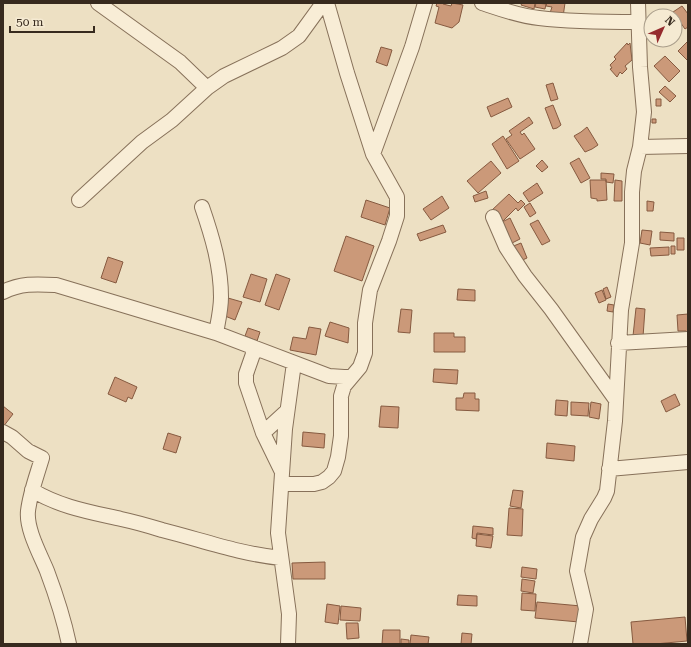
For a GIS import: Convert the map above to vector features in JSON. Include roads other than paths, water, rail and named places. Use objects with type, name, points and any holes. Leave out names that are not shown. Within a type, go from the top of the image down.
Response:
[{"type":"street","points":[[98,3],[180,62],[207,88]]},
{"type":"street","points":[[79,200],[142,142],[172,120],[207,88],[224,76],[282,48],[299,36],[323,3]]},
{"type":"street","points":[[282,478],[314,484],[322,482],[334,471],[341,436],[341,396],[344,386],[360,367],[365,353],[366,323],[370,290],[392,235],[397,216],[396,197],[373,154],[347,73],[327,3]]},
{"type":"street","points":[[373,154],[412,47],[425,3]]},
{"type":"street","points":[[482,3],[509,12],[538,18],[582,21],[638,22]]},
{"type":"street","points":[[580,644],[586,609],[577,571],[583,538],[591,519],[607,491],[615,421],[618,343],[621,310],[632,243],[632,192],[634,171],[640,147],[644,112],[640,67],[638,3]]},
{"type":"street","points":[[640,147],[688,146]]},
{"type":"street","points":[[202,207],[211,234],[219,267],[221,298],[216,333]]},
{"type":"street","points":[[493,217],[506,247],[525,276],[551,309],[616,400]]},
{"type":"street","points":[[3,292],[28,284],[56,285],[216,333],[329,376],[352,377]]},
{"type":"street","points":[[618,343],[688,339]]},
{"type":"street","points":[[253,347],[253,354],[246,374],[246,382],[263,433],[282,478]]},
{"type":"street","points":[[288,644],[289,614],[285,580],[280,558],[278,533],[285,429],[294,363]]},
{"type":"street","points":[[263,433],[287,410]]},
{"type":"street","points":[[3,432],[12,437],[28,451],[42,458],[32,490],[28,512],[32,535],[47,572],[66,629],[69,644]]},
{"type":"street","points":[[609,469],[688,462]]},
{"type":"street","points":[[32,490],[46,498],[74,509],[127,520],[248,554],[280,558]]}]
